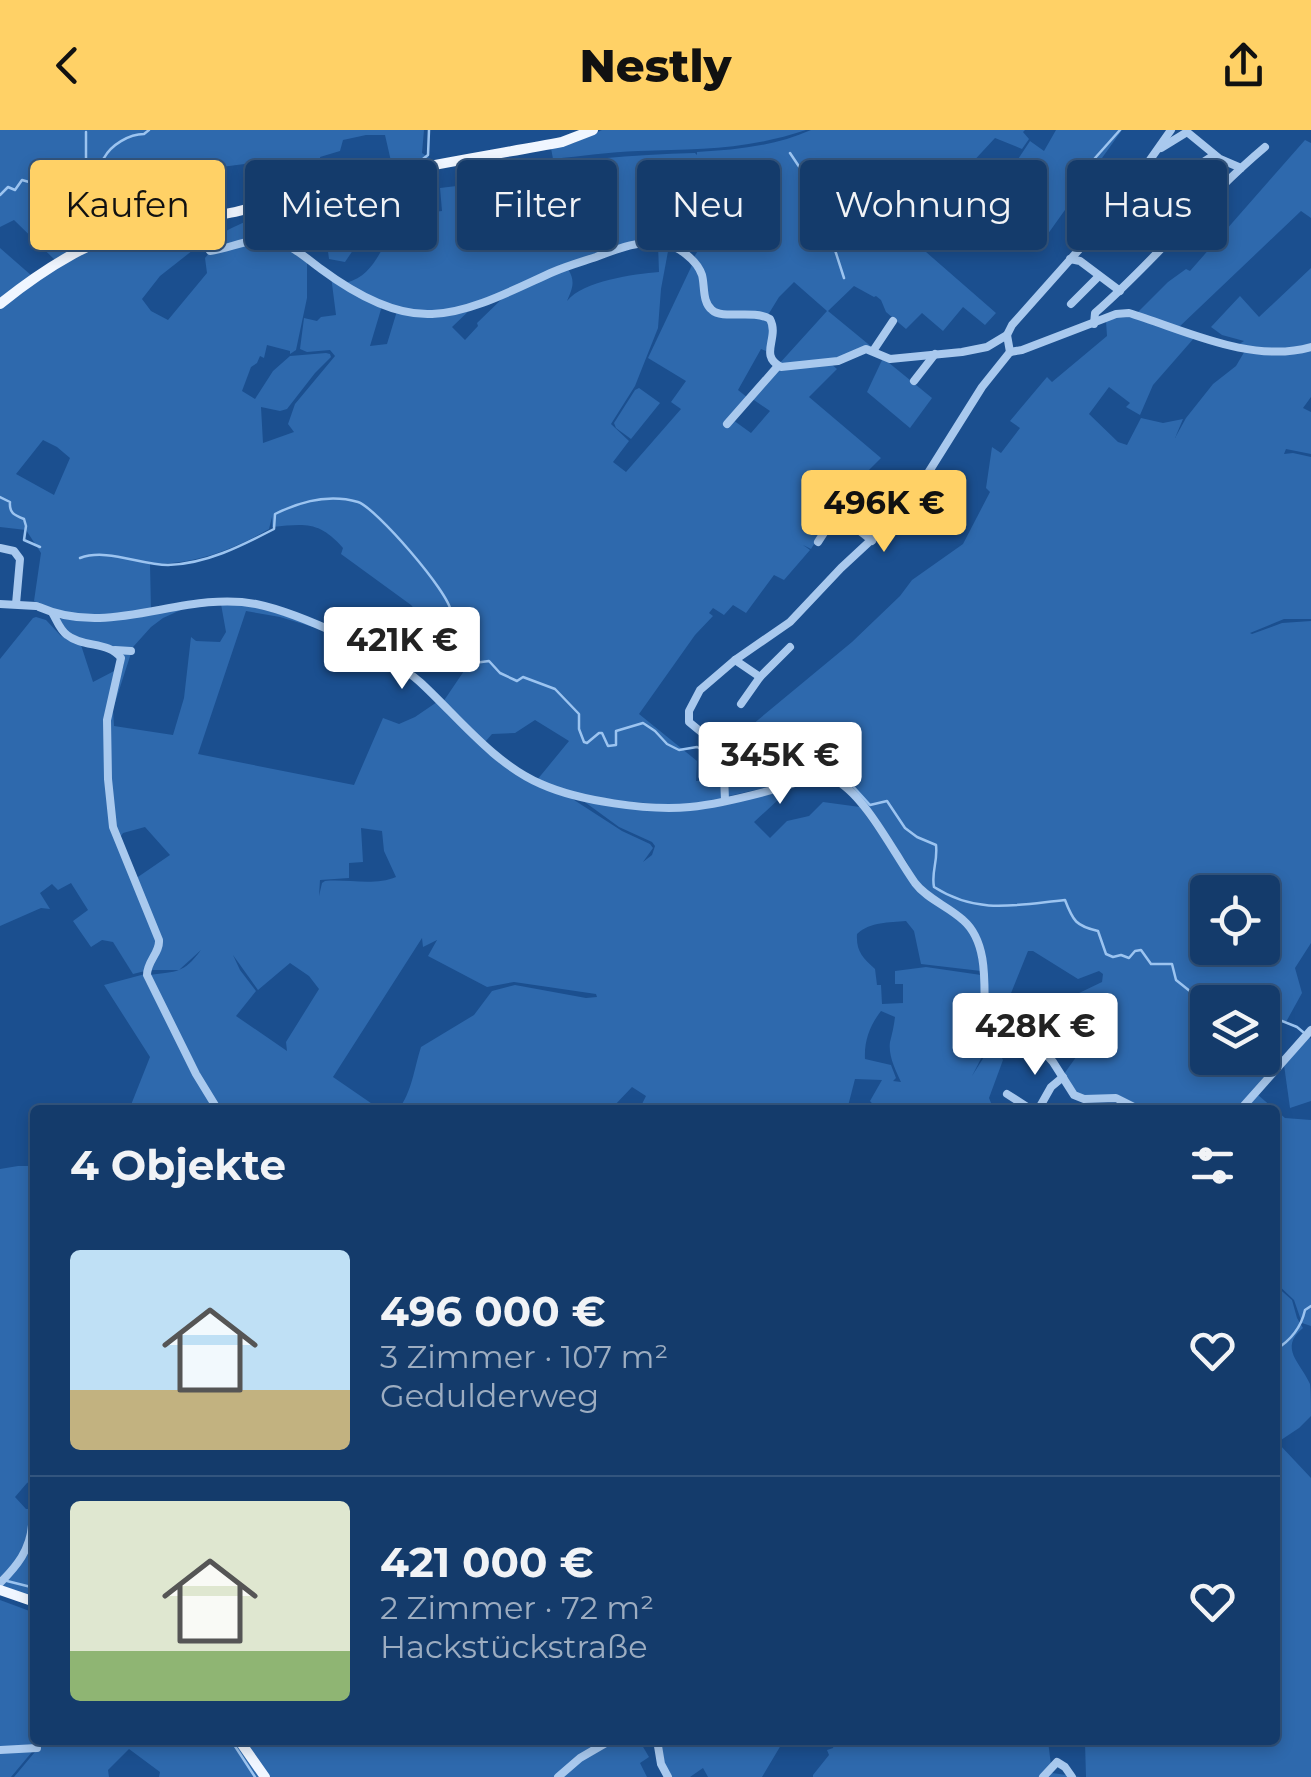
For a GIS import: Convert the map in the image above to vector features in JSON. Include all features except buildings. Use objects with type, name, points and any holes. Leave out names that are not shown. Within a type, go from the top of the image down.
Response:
[{"type":"main road","points":[[225,213],[353,182],[562,142],[593,130]]},
{"type":"main road","points":[[0,304],[45,270],[82,250]]},
{"type":"main road","points":[[0,1590],[30,1600]]},
{"type":"main road","points":[[242,1745],[264,1777]]},
{"type":"street","points":[[1151,160],[1171,130]]},
{"type":"street","points":[[1158,150],[1187,132],[1214,155],[1240,168]]},
{"type":"street","points":[[1227,182],[1265,148]]},
{"type":"street","points":[[1206,160],[1214,155]]},
{"type":"street","points":[[225,247],[276,241],[366,298],[432,314],[479,303],[626,246],[666,243],[700,269],[712,310],[720,315],[748,313],[770,319],[774,329],[770,356],[778,366],[790,368],[838,361],[864,350],[890,359],[962,352],[988,347],[1007,336]]},
{"type":"street","points":[[1010,352],[1007,336],[1012,324],[1078,250]]},
{"type":"street","points":[[1094,324],[1095,313],[1161,250]]},
{"type":"street","points":[[1070,259],[1080,260],[1120,291]]},
{"type":"street","points":[[1070,304],[1099,276]]},
{"type":"street","points":[[725,800],[724,756],[720,746],[691,726],[688,716],[700,690],[790,622],[872,541],[918,489],[982,387],[1010,352],[1116,314],[1129,313],[1230,346],[1294,352],[1311,347]]},
{"type":"street","points":[[873,351],[893,321]]},
{"type":"street","points":[[914,382],[935,354]]},
{"type":"street","points":[[727,424],[778,366]]},
{"type":"street","points":[[818,542],[851,498]]},
{"type":"street","points":[[836,514],[849,526],[860,528],[872,541]]},
{"type":"street","points":[[0,548],[14,551],[20,559],[14,604]]},
{"type":"street","points":[[0,607],[38,607],[82,619],[216,602],[256,604],[324,628],[411,675],[466,729],[517,770],[538,783],[581,797],[682,808],[817,777],[830,778],[842,784],[871,818],[918,887],[964,921],[975,935],[982,962],[984,1024],[989,1046],[1004,1043],[1022,1020],[1038,1019],[1039,1046],[1072,1093],[1079,1098],[1116,1098],[1130,1105]]},
{"type":"street","points":[[53,614],[70,638],[130,650]]},
{"type":"street","points":[[741,704],[760,677],[790,647]]},
{"type":"street","points":[[115,650],[121,661],[106,731],[114,827],[159,940],[148,974],[176,1037],[215,1105]]},
{"type":"street","points":[[735,660],[760,677]]},
{"type":"street","points":[[1244,1105],[1308,1034]]},
{"type":"street","points":[[1038,1105],[1063,1078]]},
{"type":"street","points":[[1008,1094],[1027,1105]]},
{"type":"street","points":[[0,1583],[22,1560],[30,1535]]},
{"type":"street","points":[[558,1777],[602,1745]]},
{"type":"street","points":[[658,1745],[668,1777]]},
{"type":"street","points":[[0,1750],[37,1748]]},
{"type":"street","points":[[1043,1777],[1057,1762],[1072,1777]]},
{"type":"shaded area","points":[[0,130],[424,130],[422,153],[432,160],[391,160],[385,135],[366,135],[343,140],[340,151],[321,160],[245,160],[245,164],[225,167],[225,160],[30,160],[30,236],[14,220],[0,227]]},
{"type":"shaded area","points":[[602,130],[806,130],[722,147],[553,159],[551,148]]},
{"type":"shaded area","points":[[811,130],[1025,130],[1029,139],[1022,149],[995,138],[975,160],[800,160],[800,250],[924,250],[996,313],[985,325],[963,307],[943,331],[922,313],[906,329],[886,312],[881,300],[854,286],[828,311],[873,348],[839,359],[779,364],[827,311],[794,282],[768,315],[721,313],[712,309],[694,257],[698,250],[780,250],[780,160],[637,160],[637,246],[457,308],[399,307],[346,283],[368,270],[382,250],[437,250],[437,212],[442,211],[440,188],[457,186],[457,250],[617,250],[617,160],[589,160],[697,155],[783,140]]},
{"type":"shaded area","points":[[1056,130],[1122,130],[1101,160],[1067,160],[1067,207],[1047,235],[1047,160],[1018,160],[1030,141],[1044,151]]},
{"type":"shaded area","points":[[1305,140],[1311,143],[1311,218],[1301,211],[1178,328],[1136,314],[1168,282],[1186,269],[1190,271],[1208,250],[1227,250],[1227,229]]},
{"type":"shaded area","points":[[245,221],[245,245],[225,247],[225,232]]},
{"type":"shaded area","points":[[245,243],[245,250],[290,250],[307,260],[307,298],[296,350],[290,354],[267,345],[264,358],[260,356],[251,367],[242,391],[255,399],[273,371],[290,356],[326,353],[331,357],[287,409],[261,407],[263,443],[294,432],[288,424],[295,404],[335,356],[330,350],[300,349],[304,318],[317,321],[336,315],[331,276],[382,306],[370,346],[387,344],[397,311],[427,316],[474,306],[452,327],[465,340],[508,293],[568,269],[573,282],[567,301],[597,284],[659,272],[658,250],[668,250],[658,328],[635,386],[611,424],[629,441],[613,462],[626,472],[681,409],[671,402],[686,381],[648,358],[693,263],[712,312],[748,314],[772,322],[769,352],[761,349],[738,390],[748,398],[733,420],[751,433],[770,411],[751,398],[776,368],[830,363],[837,369],[809,397],[881,458],[854,485],[857,489],[834,512],[811,549],[803,545],[810,550],[784,580],[774,575],[746,613],[733,605],[724,615],[713,608],[709,613],[713,616],[639,714],[697,761],[696,781],[723,781],[723,799],[682,806],[621,801],[566,792],[537,780],[569,741],[535,720],[515,733],[492,734],[485,742],[443,702],[466,668],[411,605],[341,554],[343,548],[327,533],[311,526],[272,527],[272,517],[269,529],[226,550],[182,562],[150,564],[151,610],[91,615],[62,611],[34,601],[41,553],[26,530],[0,527],[0,309],[90,250],[193,250],[160,276],[142,299],[151,311],[168,320],[207,273],[205,258],[209,253]],"holes":[[[43,440],[70,458],[54,495],[16,474]]]},
{"type":"shaded area","points":[[0,248],[32,276],[0,300]]},
{"type":"shaded area","points":[[45,250],[80,250],[56,261]]},
{"type":"shaded area","points":[[328,250],[353,250],[345,262],[329,259]]},
{"type":"shaded area","points":[[1311,268],[1311,397],[1303,408],[1311,412],[1311,454],[1286,449],[1284,454],[1311,457],[1311,619],[1284,619],[1250,633],[1282,623],[1311,621],[1311,943],[1295,968],[1302,993],[1286,1022],[1280,1019],[1280,985],[1190,985],[1190,1075],[1270,1075],[1243,1105],[1133,1105],[1118,1097],[1083,1097],[1075,1093],[1064,1074],[1098,1019],[1094,1006],[1077,994],[1102,982],[1103,974],[1099,971],[1078,979],[1028,951],[991,1043],[979,937],[916,880],[906,861],[840,780],[842,776],[822,762],[812,766],[804,779],[729,796],[724,748],[852,642],[912,580],[963,544],[990,492],[986,488],[992,447],[1001,453],[1020,428],[1010,421],[1047,377],[1052,382],[1107,336],[1106,321],[1140,318],[1195,337],[1153,385],[1140,415],[1126,407],[1130,403],[1109,387],[1089,414],[1118,442],[1127,445],[1141,418],[1163,423],[1183,419],[1175,438],[1213,384],[1236,366],[1246,349],[1236,346],[1244,341],[1222,335],[1211,327],[1240,296],[1259,317]]},
{"type":"shaded area","points":[[883,358],[932,398],[910,428],[867,392]]},
{"type":"shaded area","points":[[639,388],[660,403],[631,439],[614,423]]},
{"type":"shaded area","points":[[239,603],[323,630],[246,611],[198,754],[354,785],[383,718],[399,724],[437,702],[514,769],[571,798],[622,831],[650,844],[653,848],[643,862],[652,855],[655,846],[652,842],[619,827],[582,800],[681,811],[775,791],[779,799],[754,822],[770,838],[787,821],[809,816],[823,802],[860,807],[914,884],[964,923],[976,941],[981,971],[921,964],[914,931],[906,921],[874,925],[857,934],[857,940],[861,953],[875,969],[882,1004],[903,1003],[903,984],[895,984],[895,971],[926,967],[981,975],[987,1047],[972,1076],[989,1049],[998,1050],[1003,1060],[989,1098],[992,1105],[874,1105],[870,1101],[882,1080],[855,1079],[848,1105],[642,1105],[646,1096],[632,1087],[615,1105],[402,1105],[421,1047],[474,1015],[492,991],[515,985],[597,997],[514,982],[487,987],[428,956],[437,940],[423,947],[422,938],[333,1077],[374,1105],[215,1105],[150,975],[179,970],[149,970],[161,942],[135,879],[170,855],[145,827],[123,833],[119,839],[113,812],[109,723],[124,664],[122,656],[66,632],[60,619],[100,620],[183,609],[151,627],[133,647],[113,709],[114,726],[173,735],[184,698],[191,637],[196,641],[220,642],[226,632],[221,604]],"holes":[[[361,828],[382,831],[384,851],[396,877],[370,882],[325,881],[319,896],[320,880],[349,878],[349,863],[363,862]],[[233,955],[258,990],[290,963],[309,976],[319,989],[286,1042],[287,1051],[236,1016],[256,991]],[[881,1011],[895,1017],[890,1053],[901,1082],[893,1081],[896,1078],[891,1065],[865,1059],[867,1040]]]},
{"type":"shaded area","points":[[36,617],[81,645],[93,682],[118,669],[106,711],[111,824],[158,940],[145,971],[133,974],[113,942],[102,940],[91,947],[73,921],[88,910],[71,883],[58,890],[52,884],[40,893],[50,909],[41,908],[0,926],[0,659]]},
{"type":"shaded area","points":[[145,974],[213,1105],[131,1105],[150,1057],[104,985]]},
{"type":"shaded area","points":[[1309,1037],[1311,1101],[1290,1108],[1284,1065]]},
{"type":"shaded area","points":[[1258,1095],[1270,1105],[1249,1105]]},
{"type":"shaded area","points":[[1280,1114],[1285,1118],[1311,1120],[1311,1326],[1302,1323],[1294,1300],[1280,1287]]},
{"type":"shaded area","points":[[30,1166],[30,1482],[15,1497],[30,1509],[30,1523],[20,1559],[0,1581],[0,1169]]},
{"type":"shaded area","points":[[1280,1289],[1292,1300],[1303,1328],[1292,1342],[1292,1349],[1310,1384],[1311,1416],[1280,1441]]},
{"type":"shaded area","points":[[1280,1445],[1311,1478],[1311,1777],[1086,1777],[1085,1745],[1280,1745]]},
{"type":"shaded area","points":[[30,1538],[30,1596],[0,1587]]},
{"type":"shaded area","points":[[0,1600],[30,1611],[30,1745],[38,1745],[11,1777],[0,1777]]},
{"type":"shaded area","points":[[41,1745],[241,1745],[263,1777],[159,1777],[160,1772],[129,1749],[108,1770],[109,1777],[14,1777]]},
{"type":"shaded area","points":[[244,1745],[600,1745],[555,1777],[266,1777]]},
{"type":"shaded area","points":[[606,1745],[642,1745],[649,1757],[640,1763],[647,1777],[562,1777]]},
{"type":"shaded area","points":[[660,1745],[781,1745],[762,1777],[708,1777],[703,1768],[690,1777],[670,1777],[663,1765]]},
{"type":"shaded area","points":[[1048,1745],[1052,1773],[1081,1777],[813,1777],[829,1755],[827,1750]]},
{"type":"waterway","points":[[0,195],[8,187],[15,190],[22,180],[39,180],[40,168],[54,167],[61,160],[95,170],[116,145],[149,130]]},
{"type":"waterway","points":[[422,160],[428,155],[429,130]]},
{"type":"waterway","points":[[1093,160],[1120,130]]},
{"type":"waterway","points":[[86,132],[86,160]]},
{"type":"waterway","points":[[790,153],[840,228],[841,240],[835,250],[844,278]]},
{"type":"waterway","points":[[0,497],[10,502],[13,513],[24,519],[24,540],[40,547]]},
{"type":"waterway","points":[[80,558],[101,555],[168,565],[196,561],[236,548],[274,529],[275,514],[295,506],[326,499],[358,502],[395,534],[426,570],[451,612],[448,627],[464,644],[474,663],[489,661],[500,673],[517,681],[523,677],[555,689],[579,714],[584,742],[602,733],[608,746],[616,745],[616,731],[643,723],[679,750],[697,747],[716,757],[733,754],[792,728],[802,730],[870,805],[887,801],[905,828],[936,845],[934,887],[982,905],[1065,900],[1076,921],[1098,931],[1106,954],[1129,958],[1141,950],[1151,964],[1172,964],[1176,980],[1190,991]]},
{"type":"waterway","points":[[1280,1020],[1303,1032]]},
{"type":"waterway","points":[[1280,1346],[1294,1333],[1311,1306]]},
{"type":"waterway","points":[[7,1581],[30,1587]]},
{"type":"waterway","points":[[234,1745],[255,1777]]}]
